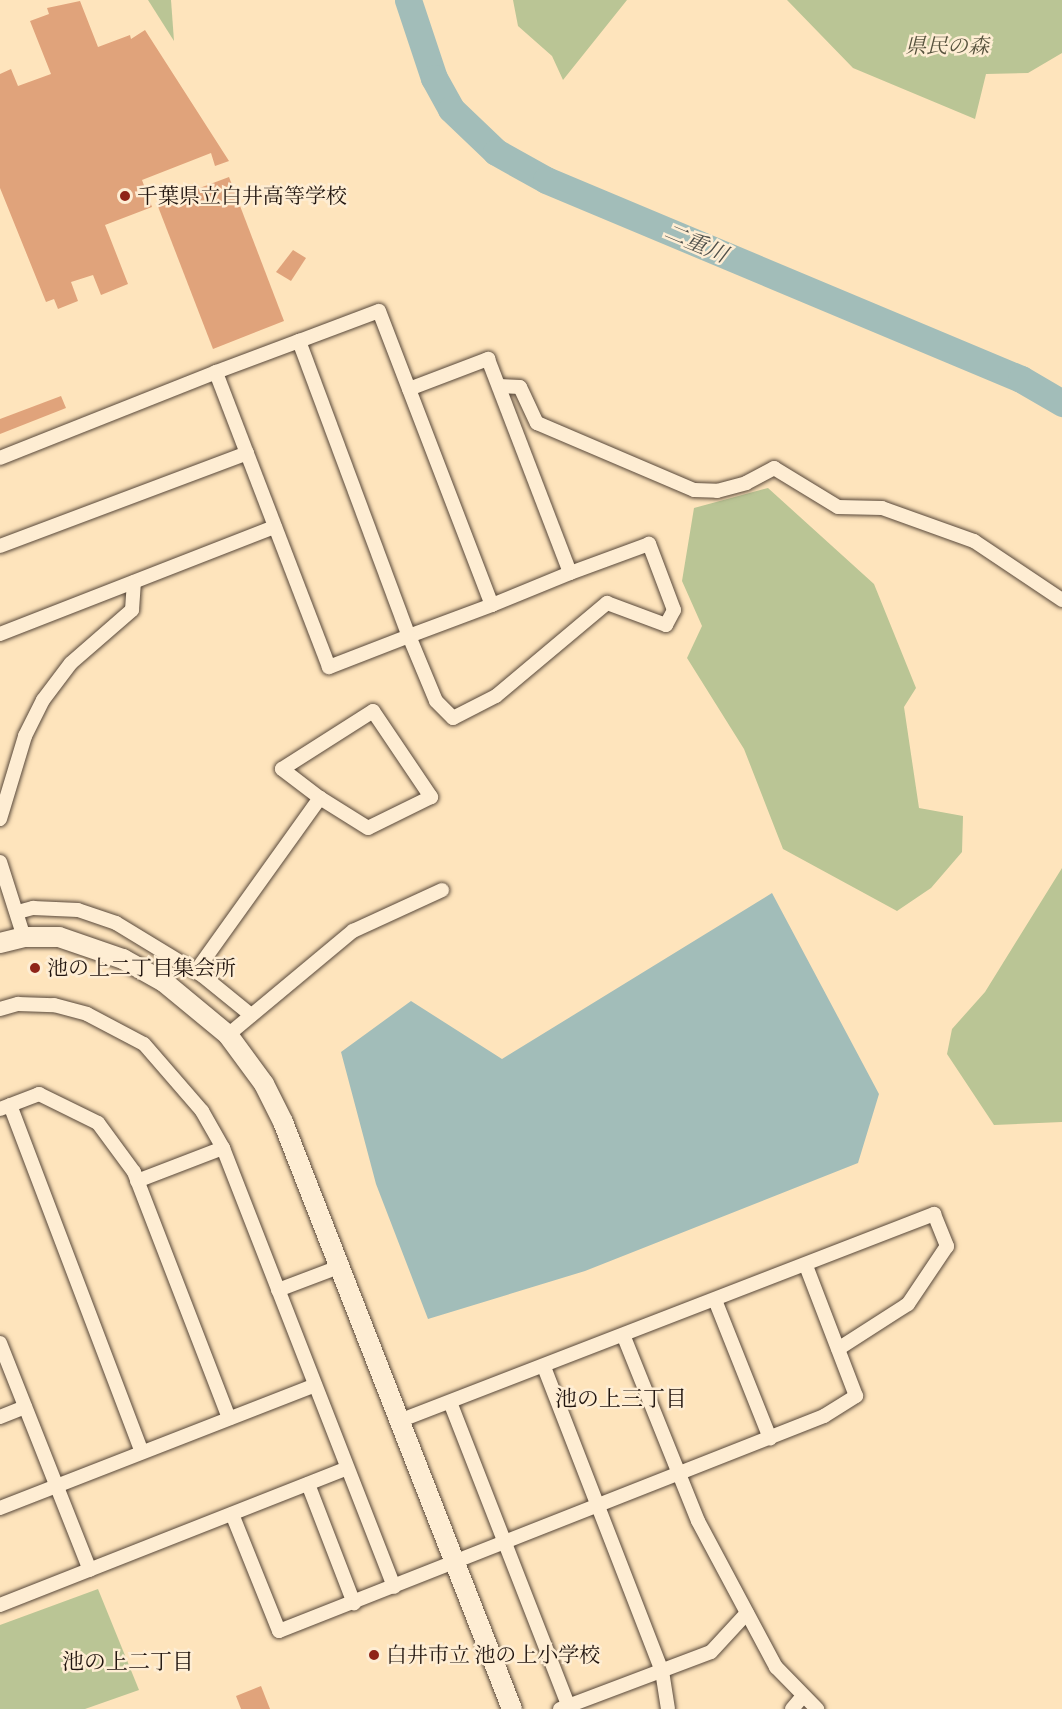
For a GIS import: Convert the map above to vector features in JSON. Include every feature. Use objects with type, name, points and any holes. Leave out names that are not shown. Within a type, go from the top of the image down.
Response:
[{"type":"street","points":[[0,458],[379,310],[492,604]]},
{"type":"street","points":[[216,372],[329,667],[409,636],[492,604],[570,573],[649,544],[674,610],[666,625],[607,603],[496,696],[453,718],[436,701],[409,636],[299,340]]},
{"type":"street","points":[[409,389],[488,359],[570,573]]},
{"type":"street","points":[[499,386],[520,387],[537,423],[694,490],[717,491],[746,483],[774,468],[838,507],[882,508],[974,541],[1062,600]]},
{"type":"street","points":[[0,546],[247,453]]},
{"type":"street","points":[[0,634],[275,527]]},
{"type":"street","points":[[0,819],[6,792],[43,700],[71,663],[132,610],[134,582]]},
{"type":"street","points":[[373,711],[432,796],[368,828],[320,798],[282,770],[373,711]]},
{"type":"street","points":[[0,778],[6,792]]},
{"type":"street","points":[[196,971],[320,798]]},
{"type":"street","points":[[0,862],[18,912],[24,937]]},
{"type":"street","points":[[228,1035],[353,931],[442,890]]},
{"type":"street","points":[[18,912],[33,908],[78,910],[116,923],[196,971],[251,1015]]},
{"type":"street","points":[[0,943],[24,937],[59,937],[123,959],[164,982],[228,1035],[264,1084],[283,1122],[512,1709]]},
{"type":"street","points":[[0,1009],[18,1004],[54,1005],[87,1014],[144,1044],[202,1111],[222,1148],[394,1587]]},
{"type":"street","points":[[142,1452],[5,1107],[39,1094],[98,1123],[137,1181],[229,1418]]},
{"type":"street","points":[[137,1181],[222,1148]]},
{"type":"street","points":[[399,1421],[624,1337],[934,1214],[947,1246],[908,1304],[838,1349]]},
{"type":"street","points":[[232,1514],[279,1631],[599,1507],[824,1416],[856,1396],[806,1266]]},
{"type":"street","points":[[278,1290],[339,1267]]},
{"type":"street","points":[[715,1300],[770,1438]]},
{"type":"street","points":[[624,1337],[680,1475],[747,1613],[776,1667],[817,1709]]},
{"type":"street","points":[[0,1343],[90,1570]]},
{"type":"street","points":[[544,1367],[662,1671],[668,1709]]},
{"type":"street","points":[[0,1508],[315,1385]]},
{"type":"street","points":[[450,1402],[507,1543],[566,1708],[711,1652],[747,1613]]},
{"type":"street","points":[[0,1417],[25,1407]]},
{"type":"street","points":[[0,1605],[347,1468]]},
{"type":"street","points":[[308,1484],[354,1602]]},
{"type":"street","points":[[792,1709],[803,1696]]},
{"type":"green space","points":[[148,0],[171,0],[174,41]]},
{"type":"green space","points":[[513,0],[627,0],[563,80],[552,56],[518,26]]},
{"type":"green space","name":"県民の森","points":[[787,0],[1062,0],[1062,53],[1028,73],[986,74],[975,119],[853,68]]},
{"type":"green space","points":[[768,488],[874,584],[916,688],[904,707],[919,808],[963,816],[962,852],[931,888],[897,911],[783,849],[744,749],[687,658],[702,626],[682,581],[694,508]]},
{"type":"green space","points":[[1062,868],[1062,1122],[994,1125],[947,1054],[952,1029],[985,992]]},
{"type":"green space","points":[[98,1589],[139,1690],[85,1709],[0,1709],[0,1625]]},
{"type":"water","points":[[772,893],[879,1094],[858,1163],[585,1271],[428,1319],[376,1184],[341,1052],[411,1001],[502,1059]]},
{"type":"building","points":[[80,1],[98,47],[130,35],[131,39],[145,30],[229,161],[215,166],[211,153],[142,180],[152,207],[105,225],[128,284],[101,295],[93,275],[71,282],[78,301],[58,309],[54,299],[46,302],[0,188],[0,74],[11,69],[18,86],[51,74],[30,21],[49,14],[47,8]]},
{"type":"building","points":[[229,177],[284,321],[213,349],[157,204]]},
{"type":"building","points":[[293,250],[306,258],[291,281],[276,272]]},
{"type":"building","points":[[61,396],[66,408],[0,434],[0,419]]},
{"type":"building","points":[[261,1686],[270,1709],[241,1709],[236,1696]]},
{"type":"waterway","name":"二重川","points":[[408,0],[434,78],[451,109],[496,152],[546,180],[1021,379],[1062,403]]},
{"type":"place","name":"千葉県立白井高等学校","points":[[125,196]]},
{"type":"place","name":"池の上二丁目集会所","points":[[35,968]]},
{"type":"place","name":"白井市立 池の上小学校","points":[[374,1655]]},
{"type":"district","name":"池の上三丁目","points":[[621,1399]]},
{"type":"district","name":"池の上二丁目","points":[[128,1662]]}]
